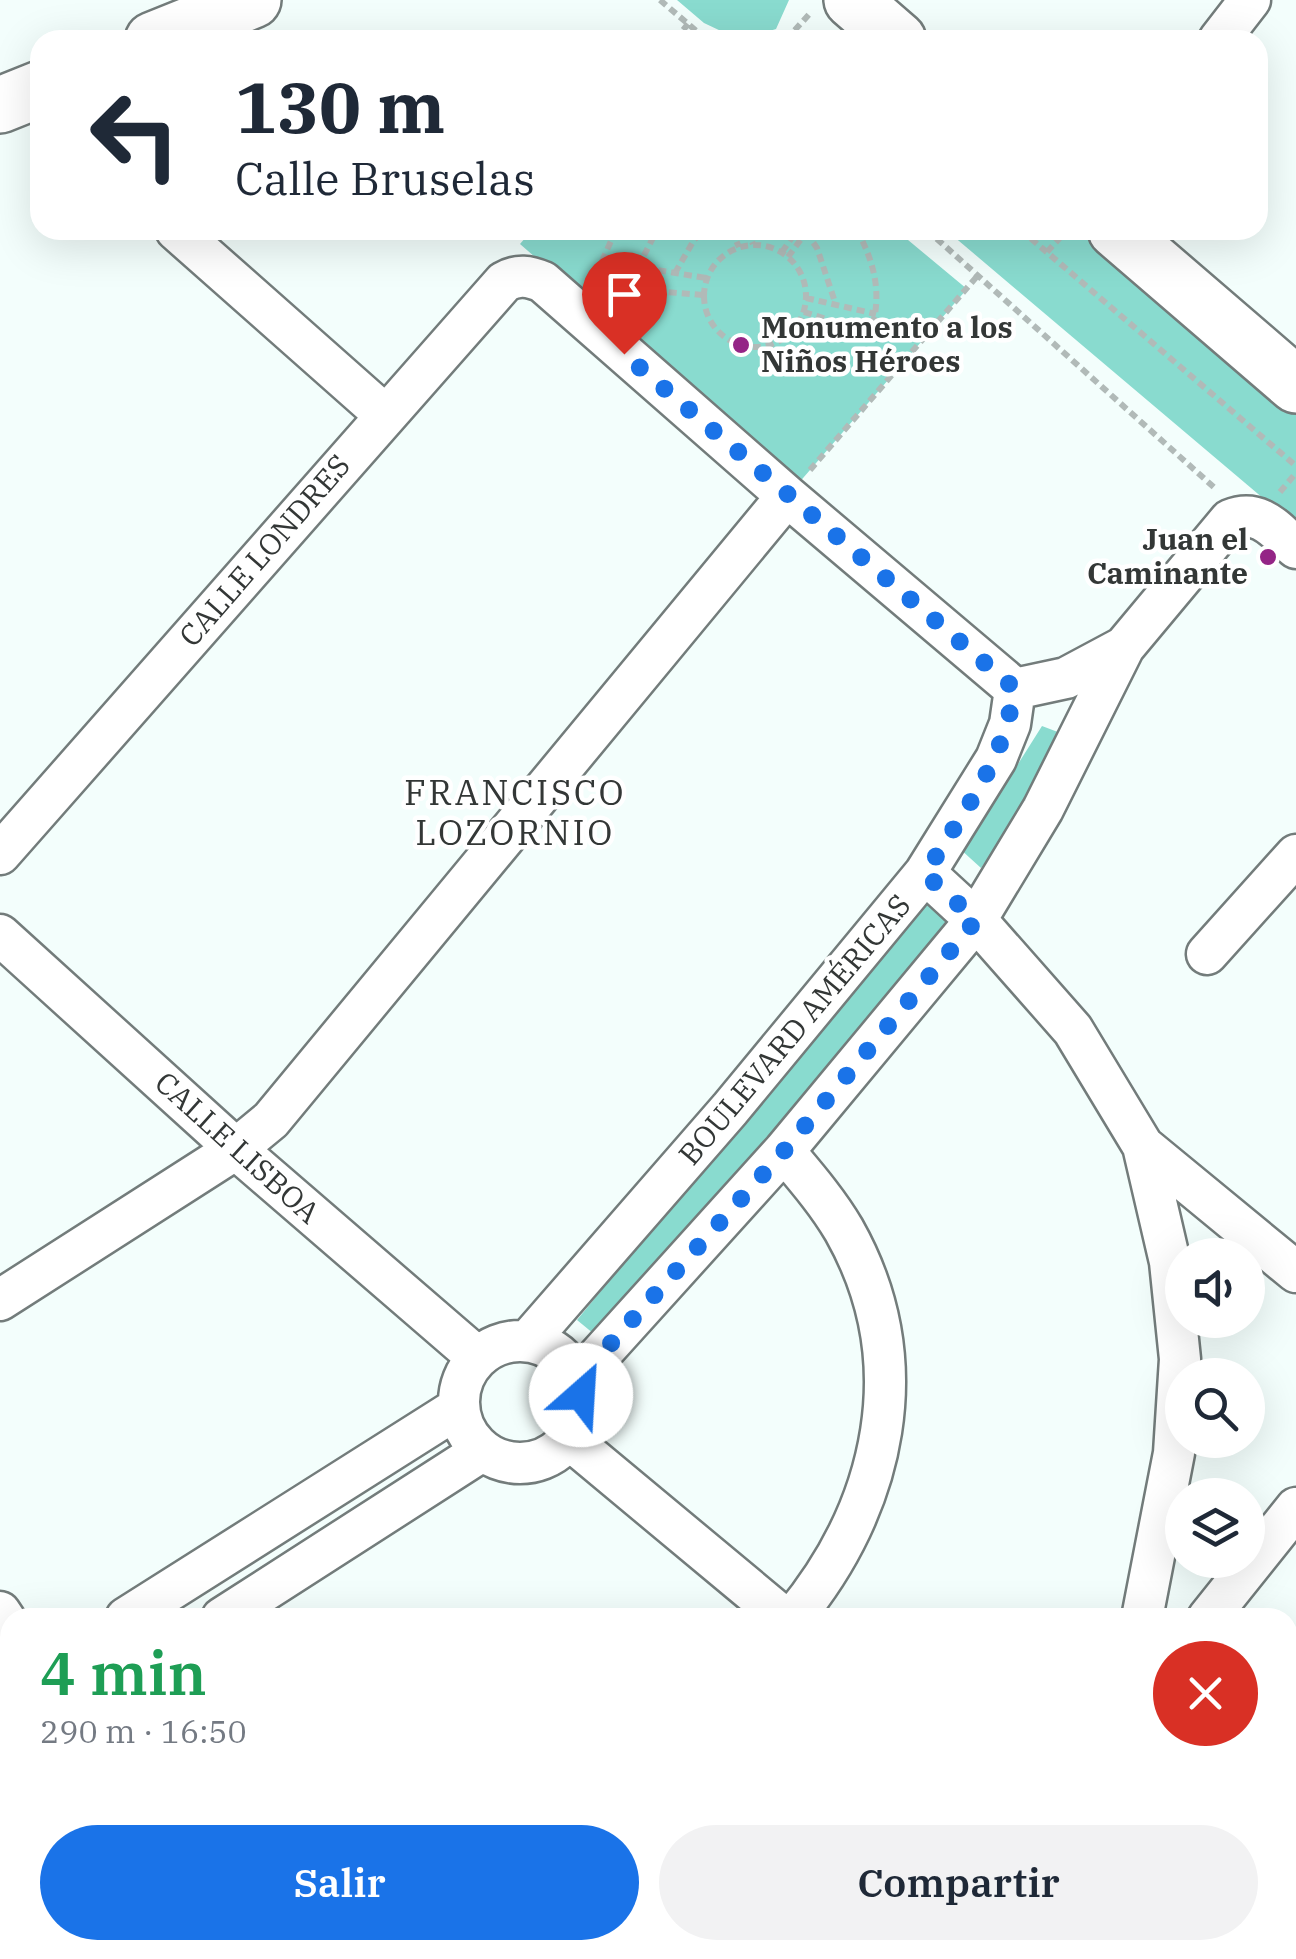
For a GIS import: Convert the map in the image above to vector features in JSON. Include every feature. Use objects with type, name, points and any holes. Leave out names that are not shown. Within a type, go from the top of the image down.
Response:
[{"type":"street","points":[[171,25],[254,0]]},
{"type":"street","points":[[852,0],[886,30]]},
{"type":"street","points":[[1227,30],[1250,0]]},
{"type":"street","points":[[187,240],[385,415]]},
{"type":"street","points":[[1128,240],[1296,384]]},
{"type":"street","name":"CALLE LONDRES","points":[[0,854],[504,282],[514,276],[543,282]]},
{"type":"street","points":[[543,282],[1014,688],[1066,678],[1124,647]]},
{"type":"street","points":[[0,1300],[236,1149],[270,1120],[787,496]]},
{"type":"street","points":[[578,1380],[784,1151],[976,920],[1044,809],[1124,647],[1230,520],[1252,515],[1296,548]]},
{"type":"street","name":"BOULEVARD AMÉRICAS","points":[[528,1341],[730,1109],[925,874],[996,759],[1010,724],[1014,688]]},
{"type":"street","points":[[1207,954],[1296,855]]},
{"type":"street","points":[[925,874],[976,920],[1073,1030],[1143,1146],[1170,1262],[1180,1359],[1174,1453],[1144,1608]]},
{"type":"street","name":"CALLE LISBOA","points":[[0,935],[236,1149],[477,1357]]},
{"type":"street","points":[[1143,1146],[1296,1272]]},
{"type":"street","points":[[784,1151],[821,1195],[862,1268],[876,1307],[887,1390],[874,1466],[848,1538],[800,1608]]},
{"type":"street","points":[[528,1341],[558,1354],[578,1380],[581,1411],[569,1439],[555,1452],[519,1463],[499,1460],[482,1451],[466,1432],[458,1408],[462,1381],[477,1357],[500,1344],[528,1341]]},
{"type":"street","points":[[142,1608],[458,1408]]},
{"type":"street","points":[[569,1439],[772,1608]]},
{"type":"street","points":[[238,1608],[482,1451]]},
{"type":"street","points":[[1220,1608],[1283,1554],[1296,1508]]},
{"type":"path","points":[[660,0],[695,30]]},
{"type":"path","points":[[798,30],[822,0]]},
{"type":"path","points":[[683,30],[688,24]]},
{"type":"path","points":[[611,240],[602,261],[706,278]]},
{"type":"path","points":[[638,267],[652,240]]},
{"type":"path","points":[[675,273],[694,240]]},
{"type":"path","points":[[736,240],[739,247]]},
{"type":"path","points":[[751,240],[753,244]]},
{"type":"path","points":[[785,254],[792,240]]},
{"type":"path","points":[[785,254],[798,240]]},
{"type":"path","points":[[812,240],[825,266],[836,304]]},
{"type":"path","points":[[804,312],[870,333],[878,284],[862,240]]},
{"type":"path","points":[[939,240],[1252,515]]},
{"type":"path","points":[[1032,240],[1296,466]]},
{"type":"path","points":[[1046,252],[1057,240]]},
{"type":"path","points":[[762,244],[785,254],[803,274],[804,312],[789,336],[774,344],[758,348],[726,338],[706,311],[706,278],[715,263],[739,247],[762,244]]},
{"type":"path","points":[[787,496],[980,274]]},
{"type":"path","points":[[543,282],[704,295]]},
{"type":"path","points":[[806,298],[876,314]]},
{"type":"green space","points":[[677,0],[789,0],[773,30],[719,30]]},
{"type":"green space","points":[[523,240],[908,240],[967,289],[797,485],[520,244]]},
{"type":"green space","points":[[958,240],[1106,240],[1296,402],[1296,526]]},
{"type":"green space","points":[[1042,726],[1063,734],[1020,813],[981,868],[959,848]]},
{"type":"green space","points":[[922,898],[946,914],[947,926],[605,1343],[577,1320]]},
{"type":"place","name":"Monumento a los Niños Héroes","points":[[741,345]]},
{"type":"place","name":"Juan el Caminante","points":[[1268,557]]},
{"type":"district","name":"FRANCISCO LOZORNIO","points":[[515,813]]},
{"type":"route","points":[[581,1395],[578,1380],[784,1151],[976,920],[925,874],[996,759],[1010,724],[1014,688],[624,354]]}]
